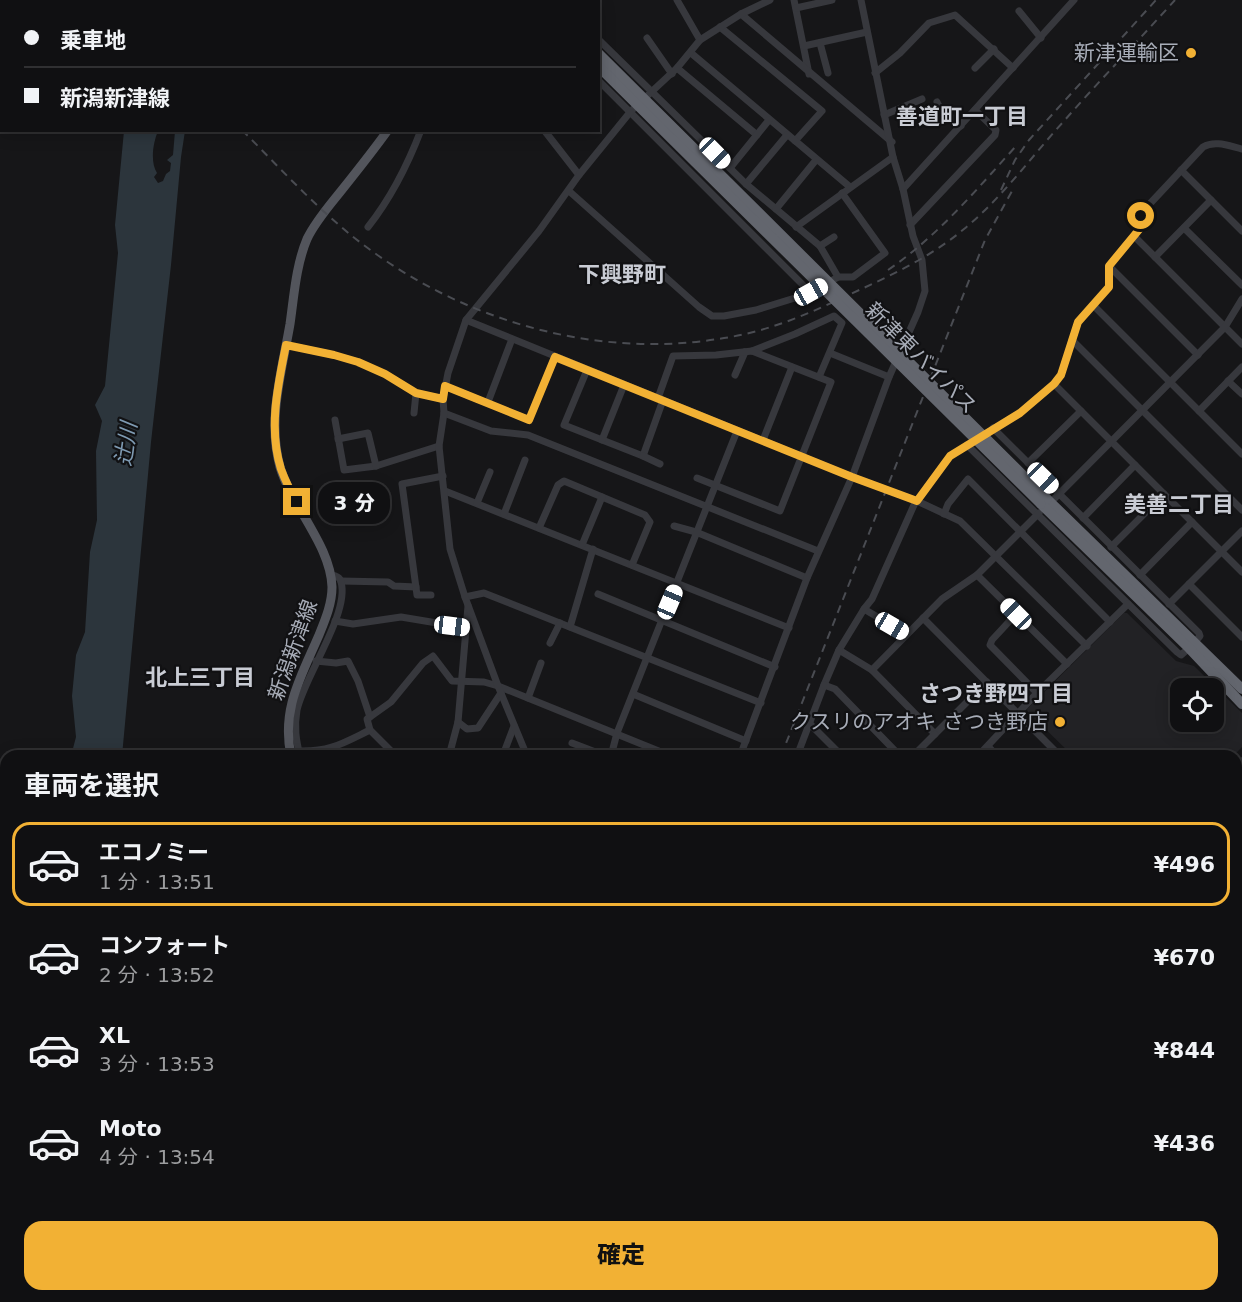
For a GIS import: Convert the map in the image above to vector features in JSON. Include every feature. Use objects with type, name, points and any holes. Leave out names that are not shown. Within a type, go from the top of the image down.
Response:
[{"type":"highway","name":"新津東バイパス","points":[[600,55],[1046,504]]},
{"type":"highway","name":"新津東バイパス","points":[[600,68],[1046,504],[1192,645],[1242,689]]},
{"type":"highway","name":"新津東バイパス","points":[[1192,645],[1242,704]]},
{"type":"main road","name":"新潟新津線","points":[[295,750],[287,728],[289,711],[331,602],[331,575],[281,469],[274,417],[298,271],[307,239],[327,208],[386,132]]},
{"type":"street","points":[[677,0],[700,40]]},
{"type":"street","points":[[748,0],[754,8]]},
{"type":"street","points":[[524,750],[499,690],[450,549],[439,446],[445,386],[466,321],[631,111],[674,71],[700,40],[741,14],[770,0]]},
{"type":"street","points":[[794,0],[809,74]]},
{"type":"street","points":[[796,8],[832,0]]},
{"type":"street","points":[[742,750],[807,578],[852,477],[888,377],[918,312],[925,291],[922,260],[910,225],[903,189],[893,158],[892,142],[884,115],[861,0]]},
{"type":"street","points":[[903,189],[1074,0]]},
{"type":"street","points":[[1020,11],[1041,38]]},
{"type":"street","points":[[741,14],[892,142]]},
{"type":"street","points":[[875,73],[900,53],[929,23],[955,15],[1013,68]]},
{"type":"street","points":[[720,27],[822,111],[795,141]]},
{"type":"street","points":[[804,46],[867,32]]},
{"type":"street","points":[[647,38],[674,71],[757,135]]},
{"type":"street","points":[[600,41],[746,184],[820,246],[838,277]]},
{"type":"street","points":[[820,43],[828,73]]},
{"type":"street","points":[[975,68],[994,49]]},
{"type":"street","points":[[691,53],[850,187]]},
{"type":"street","points":[[600,82],[811,292]]},
{"type":"street","points":[[884,115],[922,99]]},
{"type":"street","points":[[937,102],[961,126]]},
{"type":"street","points":[[910,225],[995,135],[996,130],[975,110]]},
{"type":"street","points":[[730,168],[769,120]]},
{"type":"street","points":[[368,227],[380,212],[401,174],[420,132]]},
{"type":"street","points":[[546,132],[579,175]]},
{"type":"street","points":[[746,184],[788,135]]},
{"type":"street","points":[[799,750],[839,650],[872,599],[917,501],[950,456],[1020,413],[1054,384],[1061,375],[1078,322],[1109,287],[1109,266],[1142,226],[1141,216],[1144,210],[1181,170],[1203,147],[1209,144],[1242,149]]},
{"type":"street","points":[[796,227],[893,158]]},
{"type":"street","points":[[776,209],[816,160]]},
{"type":"street","points":[[1181,170],[1242,231]]},
{"type":"street","points":[[569,191],[712,316],[756,310],[811,292],[838,277],[853,277],[885,254],[842,193]]},
{"type":"street","points":[[1155,257],[1211,200]]},
{"type":"street","points":[[1184,228],[1242,285]]},
{"type":"street","points":[[1134,236],[1242,344]]},
{"type":"street","points":[[820,246],[834,237]]},
{"type":"street","points":[[1109,266],[1198,355]]},
{"type":"street","points":[[872,670],[942,599],[977,575],[1198,355],[1225,327],[1242,299]]},
{"type":"street","points":[[1093,305],[1242,454]]},
{"type":"street","points":[[643,456],[673,356],[716,355],[748,351],[795,334],[834,316],[842,323],[819,377]]},
{"type":"street","points":[[466,321],[852,477],[917,501],[960,521],[1087,646]]},
{"type":"street","points":[[488,402],[512,339]]},
{"type":"street","points":[[1072,340],[1242,510]]},
{"type":"street","points":[[286,345],[358,362],[385,374],[416,393],[443,399]]},
{"type":"street","points":[[697,478],[780,511],[831,382],[748,351]]},
{"type":"street","points":[[735,375],[748,351]]},
{"type":"street","points":[[830,353],[888,377]]},
{"type":"street","points":[[445,386],[529,420],[555,357]]},
{"type":"street","points":[[764,440],[792,367]]},
{"type":"street","points":[[1199,411],[1242,367]]},
{"type":"street","points":[[587,370],[564,424],[660,464]]},
{"type":"street","points":[[1228,381],[1242,394]]},
{"type":"street","points":[[1054,384],[1242,572]]},
{"type":"street","points":[[602,440],[624,385]]},
{"type":"street","points":[[414,413],[416,393]]},
{"type":"street","points":[[1028,464],[1081,411]]},
{"type":"street","points":[[444,413],[491,430],[528,435],[819,551]]},
{"type":"street","points":[[335,420],[344,470],[376,466],[439,446]]},
{"type":"street","points":[[967,445],[1046,504],[1128,604],[1181,655],[1200,636],[1199,633],[1083,518],[1046,504],[1028,464],[993,428]]},
{"type":"street","points":[[613,750],[617,733],[737,431]]},
{"type":"street","points":[[338,439],[368,433],[376,466]]},
{"type":"street","points":[[504,514],[525,460]]},
{"type":"street","points":[[1083,518],[1135,465]]},
{"type":"street","points":[[477,503],[490,472]]},
{"type":"street","points":[[431,596],[417,595],[402,484],[443,476]]},
{"type":"street","points":[[944,514],[948,504],[968,479],[1110,622]]},
{"type":"street","points":[[539,528],[558,485],[564,481],[645,515],[650,522],[632,565]]},
{"type":"street","points":[[445,491],[789,628]]},
{"type":"street","points":[[1111,547],[1164,494]]},
{"type":"street","points":[[582,545],[602,497]]},
{"type":"street","points":[[1140,574],[1192,522]]},
{"type":"street","points":[[674,525],[807,578]]},
{"type":"street","points":[[1169,604],[1242,531]]},
{"type":"street","points":[[570,627],[593,549]]},
{"type":"street","points":[[296,750],[294,735],[297,708],[335,621],[342,597],[341,581],[338,577],[331,575]]},
{"type":"street","points":[[977,575],[1067,664]]},
{"type":"street","points":[[341,581],[388,582],[394,586],[416,587]]},
{"type":"street","points":[[1189,584],[1242,637]]},
{"type":"street","points":[[467,601],[484,592],[761,703]]},
{"type":"street","points":[[598,594],[775,667]]},
{"type":"street","points":[[451,750],[458,722],[467,628],[467,601]]},
{"type":"street","points":[[984,750],[1037,693],[1128,604]]},
{"type":"street","points":[[864,609],[906,634]]},
{"type":"street","points":[[1016,614],[990,645],[1037,693]]},
{"type":"street","points":[[335,621],[353,624],[400,617],[467,628]]},
{"type":"street","points":[[923,618],[1054,750]]},
{"type":"street","points":[[550,643],[560,623]]},
{"type":"street","points":[[839,650],[872,670],[935,734]]},
{"type":"street","points":[[390,750],[370,730],[367,719],[391,702],[423,663],[432,656],[452,681],[484,682],[499,690],[528,698],[657,750]]},
{"type":"street","points":[[316,662],[348,662],[358,681],[370,717]]},
{"type":"street","points":[[528,698],[541,663]]},
{"type":"street","points":[[919,750],[987,682]]},
{"type":"street","points":[[824,685],[835,689],[894,750]]},
{"type":"street","points":[[458,722],[467,729],[478,728],[499,690]]},
{"type":"street","points":[[633,694],[746,741]]},
{"type":"street","points":[[809,723],[836,750]]},
{"type":"street","points":[[505,750],[514,726]]},
{"type":"street","points":[[328,750],[370,730]]},
{"type":"street","points":[[572,742],[591,750]]},
{"type":"street","points":[[988,746],[992,750]]},
{"type":"shaded area","points":[[1124,613],[1127,613],[1176,661],[1194,666],[1206,678],[1170,678],[1170,732],[1224,732],[1224,695],[1242,713],[1242,747],[1239,750],[1067,750],[1027,709]]},
{"type":"water","name":"辻川","points":[[124,132],[158,132],[153,158],[157,173],[154,177],[158,183],[163,181],[170,171],[171,163],[167,160],[173,155],[175,132],[185,132],[151,442],[123,750],[73,750],[76,737],[72,696],[76,655],[85,632],[90,552],[97,520],[96,451],[102,421],[95,405],[105,386],[118,253],[115,225]]},
{"type":"railway","points":[[1001,190],[1015,160],[1029,140],[1156,0]]},
{"type":"railway","points":[[244,132],[315,203],[361,243],[401,270],[443,294],[487,313],[533,328],[580,338],[628,343],[676,343],[724,338],[784,323],[813,311],[905,268],[950,240],[1004,191],[1175,0]]},
{"type":"railway","points":[[888,270],[940,227],[1017,145]]},
{"type":"railway","points":[[783,750],[985,240],[1012,191]]},
{"type":"place","name":"新津運輸区","points":[[1191,53]]},
{"type":"place","name":"クスリのアオキ さつき野店","points":[[1060,722]]},
{"type":"district","name":"善道町一丁目","points":[[962,116]]},
{"type":"district","name":"下興野町","points":[[622,274]]},
{"type":"district","name":"美善二丁目","points":[[1179,504]]},
{"type":"district","name":"北上三丁目","points":[[200,677]]},
{"type":"district","name":"さつき野四丁目","points":[[996,693]]},
{"type":"route","points":[[297,502],[281,469],[275,438],[274,417],[286,345],[358,362],[385,374],[416,393],[443,399],[445,386],[529,420],[555,357],[917,501],[950,456],[1020,413],[1054,384],[1061,375],[1078,322],[1109,287],[1109,266],[1142,226],[1141,216]]}]
